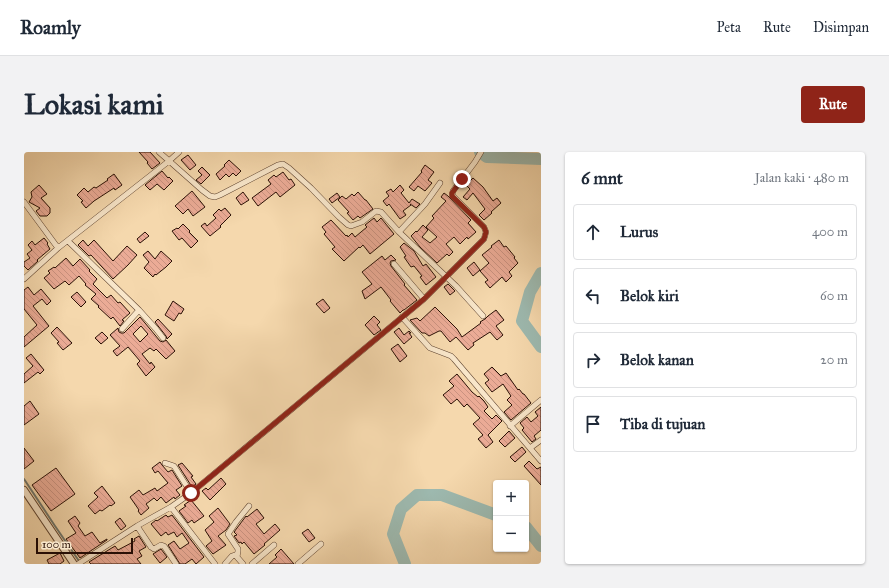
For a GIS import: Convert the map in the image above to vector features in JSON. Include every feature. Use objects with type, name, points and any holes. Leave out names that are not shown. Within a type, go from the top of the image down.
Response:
[{"type":"street","points":[[159,152],[210,196],[215,197],[220,195],[278,165],[283,164],[311,188],[348,225],[351,226],[362,222],[376,211],[381,212],[399,232],[456,286],[483,316]]},
{"type":"street","points":[[24,279],[58,248],[179,152]]},
{"type":"street","points":[[78,564],[137,526],[171,507],[191,493],[424,299],[484,239],[486,235],[484,227],[452,196],[453,191],[481,152]]},
{"type":"street","points":[[399,232],[425,204],[440,183]]},
{"type":"street","points":[[24,202],[58,248]]},
{"type":"street","points":[[68,240],[139,310],[163,338]]},
{"type":"street","points":[[394,264],[424,299]]},
{"type":"street","points":[[122,329],[139,310]]},
{"type":"street","points":[[402,317],[430,348],[451,356],[454,359],[541,461]]},
{"type":"street","points":[[510,426],[541,400]]},
{"type":"street","points":[[530,448],[541,440]]},
{"type":"street","points":[[165,463],[174,466],[191,493]]},
{"type":"street","points":[[24,490],[74,564]]},
{"type":"street","points":[[237,557],[238,549],[228,534],[249,506]]},
{"type":"street","points":[[171,507],[215,564]]},
{"type":"street","points":[[137,526],[150,547],[154,549],[161,545],[164,546],[176,564]]},
{"type":"street","points":[[298,564],[321,544]]},
{"type":"street","points":[[252,564],[274,545]]},
{"type":"street","points":[[225,564],[232,556],[237,557],[243,564]]},
{"type":"building","points":[[139,152],[150,152],[160,163],[152,169]]},
{"type":"building","points":[[188,155],[196,165],[190,170],[181,160]]},
{"type":"building","points":[[229,160],[241,171],[236,176],[233,173],[229,177],[226,174],[220,180],[216,174]]},
{"type":"building","points":[[425,165],[434,172],[428,180],[432,183],[425,191],[418,186],[414,191],[409,187],[422,172],[421,171]]},
{"type":"building","points":[[202,167],[210,175],[201,184],[196,180],[202,175],[198,171]]},
{"type":"building","points":[[162,171],[173,181],[164,190],[157,184],[150,190],[145,185]]},
{"type":"building","points":[[283,172],[295,185],[280,197],[276,192],[258,206],[252,198],[271,184],[268,180],[274,175],[276,177]]},
{"type":"building","points":[[114,174],[122,185],[115,190],[114,188],[86,208],[81,202],[83,201],[77,195],[84,188],[88,192],[94,187],[96,188]]},
{"type":"building","points":[[473,178],[483,187],[493,201],[497,198],[501,203],[484,220],[479,215],[485,209],[473,193],[467,200],[463,197],[470,189],[466,185]]},
{"type":"building","points":[[39,185],[47,194],[41,198],[50,208],[50,213],[47,216],[40,216],[36,211],[40,208],[29,202],[32,197],[31,192]]},
{"type":"building","points":[[400,185],[404,190],[401,193],[409,203],[412,199],[420,204],[416,208],[410,204],[411,205],[403,211],[406,215],[400,219],[389,204],[387,206],[383,201],[389,196],[386,192],[391,189],[393,192]]},
{"type":"building","points":[[192,191],[205,207],[193,216],[188,209],[183,214],[175,206]]},
{"type":"building","points":[[243,192],[249,200],[241,205],[236,198]]},
{"type":"building","points":[[358,192],[373,209],[360,218],[358,216],[353,220],[347,213],[349,212],[338,200],[342,196],[346,199],[352,194],[354,196]]},
{"type":"building","points":[[337,193],[340,197],[332,203],[329,199]]},
{"type":"building","points":[[444,193],[471,220],[468,223],[476,232],[468,239],[467,237],[460,244],[454,237],[446,244],[453,252],[449,256],[447,254],[437,263],[411,236],[423,225],[428,230],[422,237],[430,243],[437,237],[426,227],[434,218],[432,216],[446,201],[441,197]]},
{"type":"building","points":[[225,208],[231,215],[220,226],[221,227],[210,236],[201,226],[205,223],[207,226],[216,218],[213,215],[219,209],[221,211]]},
{"type":"building","points":[[374,218],[377,222],[381,218],[394,234],[370,254],[363,245],[344,261],[332,249],[335,247],[324,234],[326,232],[322,227],[331,220],[346,236],[347,235],[348,237],[352,233],[355,237],[367,227],[365,225]]},
{"type":"building","points":[[183,224],[198,241],[191,248],[182,238],[179,240],[172,231],[177,228],[178,229]]},
{"type":"building","points":[[145,232],[149,236],[140,243],[137,239]]},
{"type":"building","points":[[44,238],[50,249],[28,270],[24,266],[24,262],[30,258],[27,254],[32,250],[28,245],[32,241],[35,245]]},
{"type":"building","points":[[83,240],[88,246],[94,240],[113,261],[127,246],[137,255],[113,279],[91,255],[89,256],[78,245]]},
{"type":"building","points":[[499,240],[504,247],[506,246],[518,263],[509,272],[512,276],[506,282],[502,277],[490,288],[485,282],[488,280],[480,271],[489,263],[482,255]]},
{"type":"building","points":[[404,243],[414,251],[423,266],[426,264],[436,277],[426,285],[420,277],[422,276],[414,266],[411,267],[404,257],[406,256],[400,247]]},
{"type":"building","points":[[148,251],[155,259],[161,251],[172,261],[153,277],[144,268],[149,262],[143,255]]},
{"type":"building","points":[[391,255],[396,260],[391,261],[391,266],[405,284],[404,285],[417,300],[400,313],[381,287],[365,299],[362,291],[372,284],[362,272],[382,256],[385,260]]},
{"type":"building","points":[[66,258],[73,266],[80,259],[97,279],[93,284],[107,298],[111,295],[118,303],[120,302],[130,313],[122,320],[124,321],[120,326],[113,317],[111,319],[91,299],[96,294],[85,285],[86,284],[79,276],[69,285],[65,281],[54,289],[44,278],[50,273],[48,271],[54,267],[55,268]]},
{"type":"building","points":[[474,262],[480,270],[473,276],[467,268]]},
{"type":"building","points":[[448,284],[455,291],[450,295],[444,287]]},
{"type":"building","points":[[28,287],[34,295],[41,289],[51,301],[47,305],[42,299],[33,306],[49,326],[24,347],[24,337],[37,325],[24,309],[24,290]]},
{"type":"building","points":[[77,292],[86,302],[81,307],[71,297]]},
{"type":"building","points":[[323,299],[330,308],[324,313],[316,304]]},
{"type":"building","points":[[173,301],[184,309],[181,314],[179,313],[174,321],[165,315]]},
{"type":"building","points":[[435,307],[457,329],[462,337],[496,310],[504,320],[496,326],[503,335],[497,340],[490,332],[473,343],[474,345],[468,350],[456,337],[450,342],[441,331],[429,336],[422,333],[410,320],[417,318],[420,321]]},
{"type":"building","points":[[374,316],[380,322],[377,325],[381,330],[374,335],[365,325]]},
{"type":"building","points":[[140,317],[160,341],[163,342],[166,340],[175,351],[166,359],[156,349],[154,351],[150,348],[142,354],[150,364],[151,362],[155,367],[146,376],[137,364],[140,361],[128,347],[117,356],[113,351],[120,346],[110,335],[118,328],[119,332],[124,333]],"holes":[[[141,326],[148,334],[140,342],[133,334]]]},
{"type":"building","points":[[158,319],[172,334],[167,339],[155,322]]},
{"type":"building","points":[[57,327],[72,343],[63,350],[57,343],[59,342],[51,333]]},
{"type":"building","points":[[399,328],[404,335],[409,331],[411,333],[409,333],[412,337],[404,344],[394,332]]},
{"type":"building","points":[[102,332],[108,338],[101,344],[95,338]]},
{"type":"building","points":[[398,344],[407,356],[400,362],[391,349]]},
{"type":"building","points":[[31,354],[44,370],[40,374],[38,372],[24,383],[24,374],[33,366],[26,358]]},
{"type":"building","points":[[492,367],[501,376],[506,373],[518,390],[519,389],[524,394],[531,403],[511,420],[504,412],[512,405],[507,400],[511,396],[503,384],[492,392],[485,383],[489,380],[484,374]]},
{"type":"building","points":[[457,374],[472,392],[484,401],[488,407],[484,411],[492,419],[496,415],[502,421],[488,435],[493,442],[486,448],[478,439],[483,435],[473,424],[480,418],[467,404],[464,407],[457,399],[451,404],[443,395],[454,386],[449,381]]},
{"type":"building","points":[[30,401],[39,414],[24,425],[24,406]]},
{"type":"building","points":[[541,407],[541,430],[534,436],[536,439],[532,442],[522,430],[524,428],[520,423],[527,417],[531,422],[538,416],[535,412]]},
{"type":"building","points":[[509,431],[515,438],[505,447],[499,441]]},
{"type":"building","points":[[522,447],[526,452],[515,462],[510,457]]},
{"type":"building","points":[[24,448],[34,461],[24,469]]},
{"type":"building","points":[[529,461],[537,469],[541,467],[541,485],[524,466]]},
{"type":"building","points":[[160,462],[168,472],[172,470],[182,486],[176,490],[180,495],[175,499],[174,497],[166,503],[161,497],[157,501],[154,498],[146,504],[149,508],[141,515],[130,497],[139,490],[143,495],[155,488],[157,491],[168,483],[158,471],[155,473],[152,468]]},
{"type":"building","points":[[182,463],[193,476],[191,477],[196,484],[192,487],[178,465]]},
{"type":"building","points":[[56,468],[75,494],[51,511],[32,485]]},
{"type":"building","points":[[221,478],[226,484],[210,500],[202,491],[206,488],[208,490]]},
{"type":"building","points":[[102,486],[115,503],[95,514],[88,506],[98,497],[94,493]]},
{"type":"building","points":[[191,500],[204,516],[194,523],[192,520],[188,523],[179,511]]},
{"type":"building","points":[[218,508],[230,524],[226,530],[218,536],[226,545],[213,554],[206,546],[212,541],[205,530],[214,522],[209,516]]},
{"type":"building","points":[[257,509],[264,518],[256,524],[264,534],[275,524],[280,530],[254,554],[244,542],[242,544],[241,542],[239,543],[234,536],[237,535],[234,532],[246,516],[247,517]]},
{"type":"building","points":[[166,515],[168,517],[172,515],[204,557],[196,564],[192,559],[185,564],[180,564],[168,545],[174,541],[180,549],[189,543],[182,533],[177,537],[174,532],[168,535],[166,532],[161,536],[151,524]]},
{"type":"building","points":[[75,516],[80,523],[78,526],[85,536],[92,532],[100,543],[107,539],[80,558],[66,539],[76,533],[68,521]]},
{"type":"building","points":[[120,518],[126,526],[121,530],[115,522]]},
{"type":"building","points":[[308,529],[315,538],[309,542],[302,533]]},
{"type":"building","points":[[139,536],[146,547],[139,551],[142,556],[137,559],[141,564],[91,564],[89,562],[115,546],[118,550],[135,541],[134,539]]},
{"type":"building","points":[[161,549],[167,557],[160,563],[153,554]]},
{"type":"building","points":[[281,549],[294,564],[269,564],[277,557],[275,555]]},
{"type":"building","points":[[60,553],[64,561],[60,564],[49,564],[47,560]]},
{"type":"waterway","points":[[480,152],[487,157],[541,159]]},
{"type":"waterway","points":[[541,273],[530,292],[522,321],[541,347]]},
{"type":"waterway","points":[[24,479],[79,561]]},
{"type":"waterway","points":[[405,564],[393,534],[401,509],[417,495],[442,495],[493,514]]},
{"type":"waterway","points":[[529,531],[541,546]]},
{"type":"route","points":[[191,493],[424,299],[484,239],[486,235],[484,227],[452,196],[452,193],[462,179]]}]
